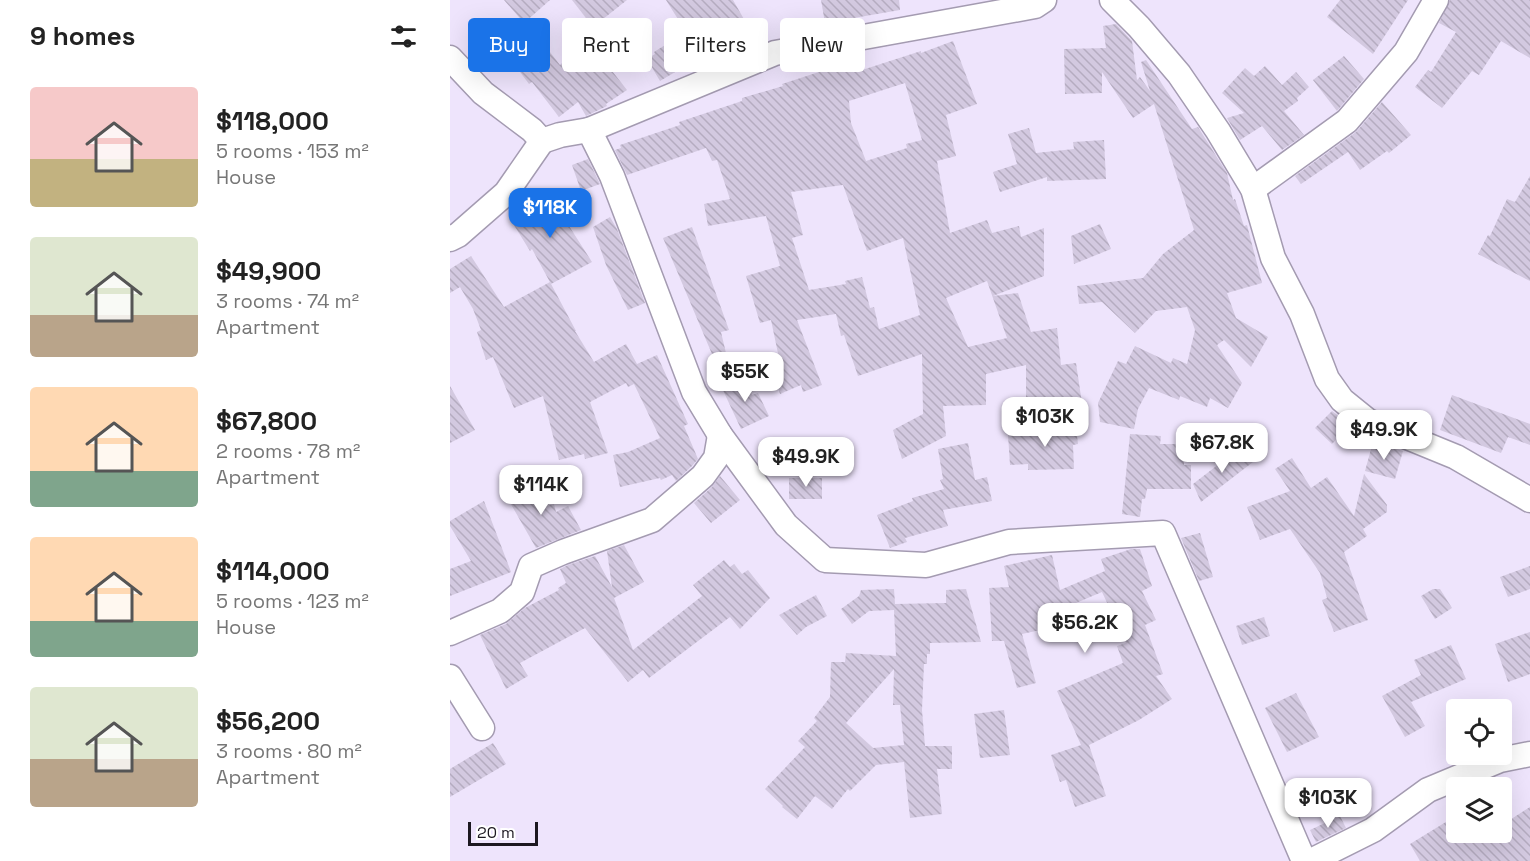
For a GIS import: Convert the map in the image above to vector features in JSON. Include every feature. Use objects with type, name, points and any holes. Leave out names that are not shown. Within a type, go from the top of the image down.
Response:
[{"type":"street","points":[[450,239],[506,194],[542,141],[589,130],[776,53],[1035,6],[1044,0]]},
{"type":"street","points":[[1112,0],[1139,27],[1179,74],[1218,131],[1253,189],[1274,258],[1302,314],[1327,379],[1342,400],[1368,420],[1456,457],[1530,500]]},
{"type":"street","points":[[1253,189],[1347,121],[1406,52],[1436,0]]},
{"type":"street","points":[[450,58],[483,93],[532,130],[542,141]]},
{"type":"street","points":[[589,130],[612,176],[694,392],[720,435],[786,525],[825,560],[926,565],[1009,542],[1162,533],[1304,861]]},
{"type":"street","points":[[450,633],[500,611],[522,592],[531,566],[651,520],[703,476],[716,458],[720,435]]},
{"type":"street","points":[[450,677],[482,728]]},
{"type":"street","points":[[1311,861],[1373,830],[1428,790],[1500,760],[1530,754]]},
{"type":"building","points":[[504,0],[550,0],[530,18],[520,18]]},
{"type":"building","points":[[572,0],[627,0],[604,18],[586,18]]},
{"type":"building","points":[[666,0],[733,0],[743,18],[677,18]]},
{"type":"building","points":[[821,0],[899,0],[900,10],[854,18],[824,18]]},
{"type":"building","points":[[1340,0],[1408,0],[1373,54],[1327,17]]},
{"type":"building","points":[[1450,0],[1530,0],[1530,58],[1501,41],[1479,75],[1472,71],[1442,108],[1415,87],[1428,70],[1431,72],[1456,32],[1439,23]]},
{"type":"building","points":[[1116,24],[1132,41],[1137,80],[1140,77],[1150,91],[1141,62],[1146,60],[1192,129],[1198,127],[1227,173],[1233,200],[1235,199],[1244,226],[1247,225],[1262,283],[1227,293],[1236,318],[1268,337],[1251,367],[1224,340],[1217,345],[1242,383],[1228,408],[1210,398],[1207,407],[1180,396],[1179,400],[1149,388],[1138,409],[1134,429],[1100,422],[1098,403],[1118,361],[1126,364],[1135,346],[1171,363],[1173,358],[1187,364],[1195,330],[1187,307],[1156,311],[1135,333],[1102,302],[1079,304],[1077,286],[1143,278],[1163,254],[1194,230],[1154,104],[1133,118],[1102,72],[1102,93],[1065,94],[1064,49],[1106,48],[1103,26]]},
{"type":"building","points":[[953,41],[977,104],[946,115],[956,156],[937,161],[950,233],[987,220],[992,233],[1019,226],[1021,237],[1044,228],[1044,276],[993,296],[1018,293],[1031,332],[1057,328],[1061,365],[1076,363],[1082,403],[1026,405],[1026,365],[986,374],[986,405],[943,406],[946,436],[902,459],[893,430],[923,414],[922,354],[858,376],[844,335],[841,336],[836,314],[797,320],[822,385],[803,392],[801,385],[780,394],[772,366],[780,363],[771,320],[760,323],[746,276],[780,266],[766,216],[708,226],[704,204],[730,199],[717,160],[712,161],[706,148],[627,175],[615,150],[621,148],[620,145],[680,125],[679,122],[819,72],[865,72],[865,69],[921,51],[921,53]],"holes":[[[905,83],[922,140],[906,144],[907,148],[866,161],[851,123],[849,101]],[[843,185],[867,251],[903,238],[920,315],[879,329],[874,307],[870,308],[862,277],[845,281],[846,284],[809,290],[792,238],[803,235],[791,192]],[[987,281],[1007,338],[968,347],[946,298]]]},
{"type":"building","points":[[664,46],[664,72],[675,72],[660,81],[652,67],[654,52]]},
{"type":"building","points":[[550,52],[560,65],[562,63],[562,72],[613,72],[627,90],[606,104],[607,106],[586,116],[578,102],[559,117],[532,82],[529,84],[520,72],[550,72]]},
{"type":"building","points":[[1344,56],[1364,79],[1337,111],[1313,80]]},
{"type":"building","points":[[1265,66],[1282,85],[1296,72],[1309,87],[1297,98],[1298,101],[1284,111],[1304,135],[1282,150],[1262,126],[1240,140],[1227,118],[1244,113],[1222,93],[1245,68],[1254,76]]},
{"type":"building","points":[[1382,102],[1411,135],[1389,153],[1387,151],[1360,170],[1348,152],[1301,184],[1295,176],[1356,132]]},
{"type":"building","points":[[1029,128],[1036,153],[1074,149],[1073,142],[1104,140],[1106,179],[1047,181],[1047,177],[1000,192],[993,172],[1017,164],[1008,134]]},
{"type":"building","points":[[588,159],[600,184],[581,191],[572,165]]},
{"type":"building","points":[[1530,176],[1530,281],[1478,254],[1488,235],[1490,236],[1507,199],[1515,202]]},
{"type":"building","points":[[548,193],[592,262],[551,284],[532,249],[530,251],[509,217]]},
{"type":"building","points":[[610,217],[617,229],[645,303],[628,310],[606,265],[593,227]]},
{"type":"building","points":[[1100,224],[1111,249],[1074,264],[1071,236]]},
{"type":"building","points":[[692,227],[729,330],[721,332],[730,370],[720,373],[663,238]]},
{"type":"building","points":[[471,256],[504,307],[550,282],[594,362],[626,344],[637,364],[657,355],[688,424],[684,426],[698,459],[692,466],[676,481],[672,475],[661,480],[660,478],[620,487],[613,455],[628,452],[660,438],[634,384],[628,387],[626,383],[590,402],[608,453],[585,459],[584,454],[559,460],[543,396],[514,408],[493,357],[486,360],[477,332],[481,330],[473,309],[460,287],[450,293],[450,269]]},
{"type":"building","points":[[746,376],[752,395],[758,393],[769,416],[741,429],[721,386]]},
{"type":"building","points":[[450,386],[475,430],[450,443]]},
{"type":"building","points":[[1452,395],[1530,424],[1530,445],[1508,437],[1501,453],[1440,430]]},
{"type":"building","points":[[1332,411],[1350,425],[1332,444],[1315,428]]},
{"type":"building","points":[[1075,421],[1078,444],[1073,445],[1074,469],[1028,470],[1028,464],[1010,465],[1008,435]]},
{"type":"building","points":[[1130,434],[1161,436],[1160,444],[1176,444],[1176,452],[1184,452],[1184,465],[1191,465],[1191,489],[1147,489],[1145,499],[1142,499],[1140,517],[1122,514]]},
{"type":"building","points":[[1373,442],[1403,451],[1395,479],[1365,471]]},
{"type":"building","points":[[968,443],[975,480],[987,477],[992,501],[943,510],[948,526],[905,538],[907,542],[890,548],[877,515],[913,501],[912,498],[944,489],[940,480],[943,479],[938,449]]},
{"type":"building","points":[[1241,447],[1253,462],[1201,502],[1193,484]]},
{"type":"building","points":[[1292,458],[1311,488],[1327,477],[1354,516],[1364,474],[1387,505],[1387,512],[1363,529],[1367,536],[1344,552],[1368,620],[1334,632],[1322,600],[1327,598],[1320,573],[1290,529],[1260,540],[1247,507],[1290,491],[1275,469]]},
{"type":"building","points":[[720,476],[740,500],[711,523],[694,503],[712,487]]},
{"type":"building","points":[[789,478],[822,478],[822,499],[789,499]]},
{"type":"building","points":[[532,481],[542,507],[554,504],[556,512],[568,506],[581,530],[536,548],[504,492]]},
{"type":"building","points":[[484,501],[511,572],[450,596],[450,569],[471,561],[450,526],[450,521]]},
{"type":"building","points":[[1200,533],[1213,577],[1199,581],[1181,538]]},
{"type":"building","points":[[624,545],[644,582],[614,598],[633,650],[702,596],[693,585],[724,560],[730,567],[734,564],[742,574],[748,570],[770,598],[740,629],[730,617],[649,678],[643,670],[628,682],[585,628],[520,663],[528,676],[506,689],[480,635],[506,624],[525,608],[559,590],[558,588],[566,583],[560,569],[568,565],[595,556],[612,587],[607,551]]},
{"type":"building","points":[[1131,549],[1140,549],[1152,586],[1142,591],[1156,620],[1145,625],[1163,674],[1156,676],[1172,699],[1139,720],[1089,745],[1106,796],[1075,807],[1066,780],[1060,782],[1051,755],[1081,745],[1057,691],[1123,663],[1117,646],[1126,643],[1102,592],[1064,608],[1068,624],[1022,634],[1036,683],[1017,688],[1004,641],[992,641],[989,588],[1009,587],[1004,566],[1052,555],[1060,590],[1105,571],[1101,559]]},
{"type":"building","points":[[1530,566],[1530,589],[1508,597],[1500,577]]},
{"type":"building","points":[[894,589],[895,604],[946,603],[946,590],[966,589],[981,642],[930,643],[930,654],[927,654],[927,664],[924,664],[922,710],[925,746],[952,746],[952,769],[937,769],[942,814],[910,818],[904,762],[876,765],[850,791],[848,789],[832,809],[815,796],[797,819],[765,789],[805,747],[798,741],[817,721],[814,718],[830,697],[831,662],[845,662],[846,653],[896,656],[894,610],[869,611],[852,624],[841,609],[859,596],[861,590]],"holes":[[[894,669],[893,705],[900,705],[904,745],[873,748],[846,723]]]},
{"type":"building","points":[[1433,589],[1440,589],[1452,608],[1435,619],[1421,596]]},
{"type":"building","points":[[816,595],[827,616],[806,627],[797,635],[779,615]]},
{"type":"building","points":[[1264,617],[1270,636],[1242,645],[1236,626]]},
{"type":"building","points":[[1530,632],[1530,674],[1508,682],[1495,644]]},
{"type":"building","points":[[1451,645],[1466,679],[1411,702],[1425,726],[1405,737],[1382,696],[1421,675],[1414,660]]},
{"type":"building","points":[[1296,693],[1319,737],[1287,752],[1265,708]]},
{"type":"building","points":[[1004,710],[1010,755],[980,758],[974,714]]},
{"type":"building","points":[[493,743],[506,764],[450,797],[450,769]]},
{"type":"building","points":[[1530,807],[1530,861],[1420,861],[1410,844],[1446,822],[1446,843],[1512,843],[1512,819]]},
{"type":"building","points":[[1340,816],[1346,828],[1316,842],[1310,830]]}]
